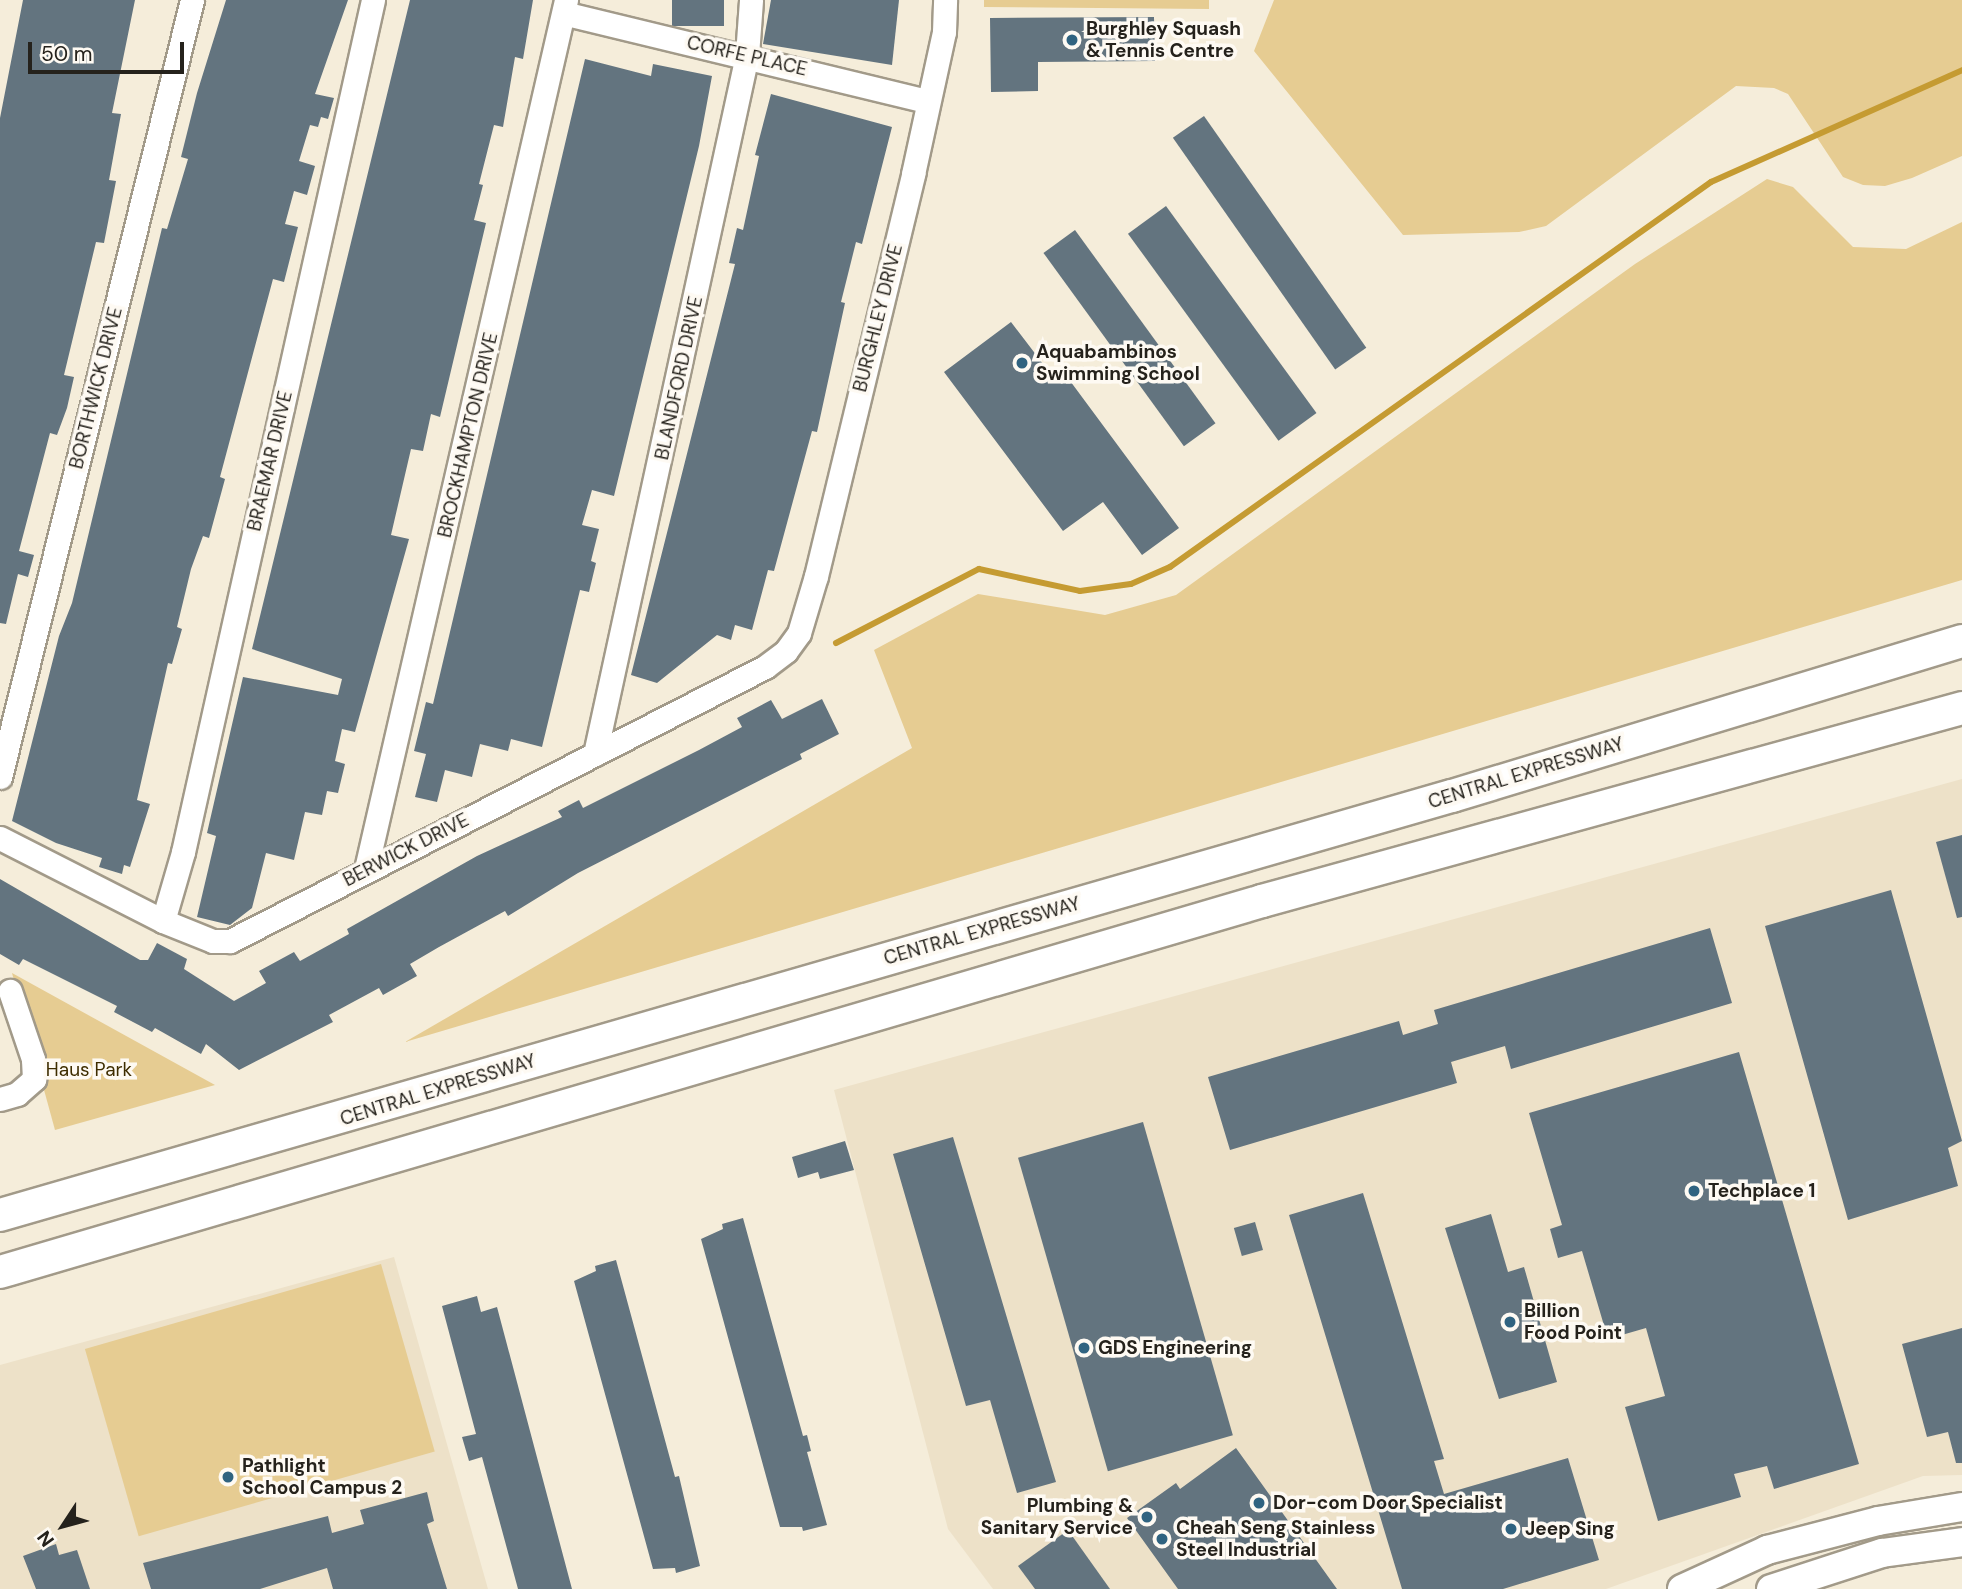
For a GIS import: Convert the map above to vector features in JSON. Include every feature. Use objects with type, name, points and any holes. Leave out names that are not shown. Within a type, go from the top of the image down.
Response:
[{"type":"highway","name":"CENTRAL EXPRESSWAY","points":[[0,1215],[1452,796],[1962,641]]},
{"type":"highway","points":[[0,1272],[1262,901],[1962,708]]},
{"type":"main road","points":[[1682,1589],[1768,1550],[1878,1521],[1962,1507]]},
{"type":"main road","points":[[1771,1589],[1882,1553],[1962,1542]]},
{"type":"street","name":"BORTHWICK DRIVE","points":[[0,777],[192,0]]},
{"type":"street","name":"BRAEMAR DRIVE","points":[[163,921],[183,852],[373,0]]},
{"type":"street","name":"BLANDFORD DRIVE","points":[[595,754],[747,55],[751,0]]},
{"type":"street","name":"BURGHLEY DRIVE","points":[[799,633],[906,201],[926,101],[944,32],[945,0]]},
{"type":"street","name":"CORFE PLACE","points":[[567,7],[926,101]]},
{"type":"street","name":"BROCKHAMPTON DRIVE","points":[[366,869],[567,7]]},
{"type":"street","name":"BERWICK DRIVE","points":[[0,838],[163,921],[213,941],[230,941],[765,667],[786,651],[799,633]]},
{"type":"street","points":[[9,1096],[34,1079],[33,1059],[10,991]]},
{"type":"shaded area","points":[[1962,779],[1962,1475],[1923,1476],[1606,1589],[993,1589],[948,1529],[834,1090]]},
{"type":"shaded area","name":"Pathlight School Campus 2","points":[[394,1257],[488,1589],[0,1589],[0,1365]]},
{"type":"green space","points":[[984,0],[1209,0],[1209,9],[984,7]]},
{"type":"green space","points":[[1274,0],[1962,0],[1962,156],[1912,178],[1885,186],[1863,185],[1843,177],[1788,94],[1774,88],[1736,86],[1546,226],[1519,232],[1403,235],[1254,51]]},
{"type":"green space","points":[[1767,179],[1793,187],[1853,247],[1906,249],[1962,222],[1962,580],[405,1042],[912,748],[874,650],[978,594],[1105,615],[1176,595],[1635,264]]},
{"type":"green space","name":"Haus Park","points":[[12,973],[215,1085],[55,1130]]},
{"type":"green space","points":[[381,1264],[435,1451],[139,1536],[85,1349]]},
{"type":"building","points":[[23,0],[135,0],[112,113],[121,114],[109,180],[116,181],[104,243],[96,242],[64,375],[74,377],[67,408],[57,435],[50,433],[19,551],[34,555],[28,577],[18,574],[6,624],[0,623],[0,118]]},
{"type":"building","points":[[226,0],[348,0],[315,94],[334,98],[328,119],[321,117],[318,127],[310,125],[299,161],[315,166],[307,195],[294,191],[285,224],[298,227],[284,282],[273,279],[220,477],[225,479],[209,538],[203,536],[191,569],[177,627],[182,629],[172,664],[168,663],[137,800],[150,804],[130,867],[124,865],[122,874],[99,867],[102,858],[56,843],[12,821],[59,636],[72,603],[162,228],[167,229],[188,159],[181,157],[197,93]]},
{"type":"building","points":[[410,0],[533,0],[523,59],[515,57],[503,127],[494,125],[479,184],[483,185],[474,220],[486,223],[440,417],[431,414],[423,451],[411,449],[391,535],[409,539],[355,732],[342,729],[335,761],[345,764],[338,793],[327,791],[322,815],[305,812],[294,860],[266,853],[252,908],[230,925],[197,917],[216,836],[207,833],[243,677],[338,695],[342,679],[252,649]]},
{"type":"building","points":[[672,0],[724,0],[724,26],[672,26]]},
{"type":"building","points":[[771,0],[899,0],[892,65],[763,44]]},
{"type":"building","name":"Burghley Squash & Tennis Centre","points":[[1154,17],[1155,61],[1038,62],[1038,91],[991,92],[990,18]]},
{"type":"building","points":[[585,59],[651,76],[653,64],[712,76],[699,146],[614,496],[592,490],[582,525],[599,529],[591,561],[596,563],[589,592],[580,590],[542,747],[511,739],[508,751],[480,744],[472,777],[445,770],[437,802],[415,797],[426,754],[414,751],[426,702],[433,704]]},
{"type":"building","points":[[771,94],[892,127],[862,244],[856,242],[841,302],[845,303],[817,432],[812,431],[774,571],[768,570],[752,630],[735,625],[731,640],[717,635],[657,683],[631,675],[735,264],[729,263],[737,228],[743,230],[759,156],[755,155]]},
{"type":"building","points":[[1204,116],[1366,348],[1335,370],[1173,138]]},
{"type":"building","points":[[1166,206],[1316,413],[1278,441],[1128,234]]},
{"type":"building","points":[[1075,230],[1215,423],[1184,446],[1043,253]]},
{"type":"building","points":[[1011,322],[1053,377],[1062,370],[1179,528],[1142,555],[1103,502],[1063,531],[944,372]]},
{"type":"building","points":[[822,699],[839,734],[800,754],[802,759],[578,873],[508,916],[505,911],[439,947],[410,964],[417,976],[383,995],[379,988],[329,1015],[333,1022],[239,1070],[206,1044],[201,1054],[155,1028],[152,1032],[114,1012],[117,1006],[23,959],[19,965],[0,954],[0,879],[140,960],[148,960],[157,943],[187,959],[184,969],[234,1001],[266,983],[259,971],[294,952],[300,961],[349,934],[347,929],[477,856],[562,817],[558,811],[579,800],[583,808],[699,750],[742,727],[737,718],[771,700],[782,719]]},
{"type":"building","points":[[1962,835],[1962,917],[1957,918],[1936,842]]},
{"type":"building","points":[[1891,890],[1962,1141],[1948,1148],[1958,1186],[1848,1220],[1765,926]]},
{"type":"building","points":[[1710,928],[1732,1003],[1511,1069],[1505,1046],[1451,1062],[1457,1083],[1230,1150],[1208,1077],[1399,1021],[1403,1035],[1438,1024],[1434,1010]]},
{"type":"building","points":[[1739,1052],[1859,1464],[1774,1489],[1767,1466],[1734,1474],[1741,1497],[1658,1521],[1625,1407],[1665,1396],[1646,1328],[1608,1339],[1582,1251],[1558,1258],[1550,1229],[1562,1225],[1529,1113]]},
{"type":"building","points":[[1143,1122],[1233,1435],[1108,1471],[1018,1158]]},
{"type":"building","points":[[953,1137],[1056,1482],[1017,1493],[990,1400],[966,1406],[893,1154]]},
{"type":"building","points":[[845,1141],[854,1170],[820,1179],[818,1172],[798,1178],[792,1157]]},
{"type":"building","points":[[1363,1193],[1444,1459],[1434,1461],[1444,1494],[1568,1458],[1599,1560],[1503,1589],[1402,1589],[1289,1215]]},
{"type":"building","points":[[1491,1214],[1508,1272],[1524,1267],[1557,1382],[1499,1399],[1445,1228]]},
{"type":"building","points":[[743,1218],[803,1436],[807,1435],[811,1451],[807,1452],[827,1525],[803,1531],[802,1527],[780,1527],[701,1239],[723,1229],[722,1224]]},
{"type":"building","points":[[1255,1222],[1263,1250],[1242,1256],[1234,1228]]},
{"type":"building","points":[[616,1260],[675,1477],[679,1476],[700,1566],[676,1573],[675,1568],[653,1569],[574,1281],[596,1271],[595,1266]]},
{"type":"building","points":[[477,1296],[481,1312],[497,1307],[572,1589],[518,1589],[482,1457],[469,1461],[462,1437],[476,1434],[442,1306]]},
{"type":"building","points":[[1962,1328],[1962,1463],[1956,1463],[1948,1432],[1927,1437],[1902,1344]]},
{"type":"building","points":[[1236,1448],[1337,1589],[1178,1589],[1127,1518],[1176,1483],[1180,1489]]},
{"type":"building","points":[[427,1492],[434,1521],[427,1524],[447,1589],[333,1589],[327,1568],[260,1589],[151,1589],[143,1563],[328,1516],[332,1533],[364,1524],[360,1510]]},
{"type":"building","points":[[1068,1530],[1110,1589],[1035,1589],[1018,1566]]},
{"type":"building","points":[[56,1544],[59,1555],[77,1550],[90,1589],[36,1589],[23,1556]]},
{"type":"waterway","points":[[836,643],[979,569],[1080,591],[1131,584],[1170,567],[1711,182],[1962,70]]},
{"type":"place","name":"Burghley Squash & Tennis Centre","points":[[1072,40]]},
{"type":"place","name":"Aquabambinos Swimming School","points":[[1022,363]]},
{"type":"place","name":"Techplace 1","points":[[1694,1191]]},
{"type":"place","name":"Billion Food Point","points":[[1510,1322]]},
{"type":"place","name":"GDS Engineering","points":[[1084,1348]]},
{"type":"place","name":"Pathlight School Campus 2","points":[[228,1477]]},
{"type":"place","name":"Dor-com Door Specialist","points":[[1259,1503]]},
{"type":"place","name":"Plumbing & Sanitary Service","points":[[1147,1517]]},
{"type":"place","name":"Jeep Sing","points":[[1511,1529]]},
{"type":"place","name":"Cheah Seng Stainless Steel Industrial","points":[[1162,1539]]}]
